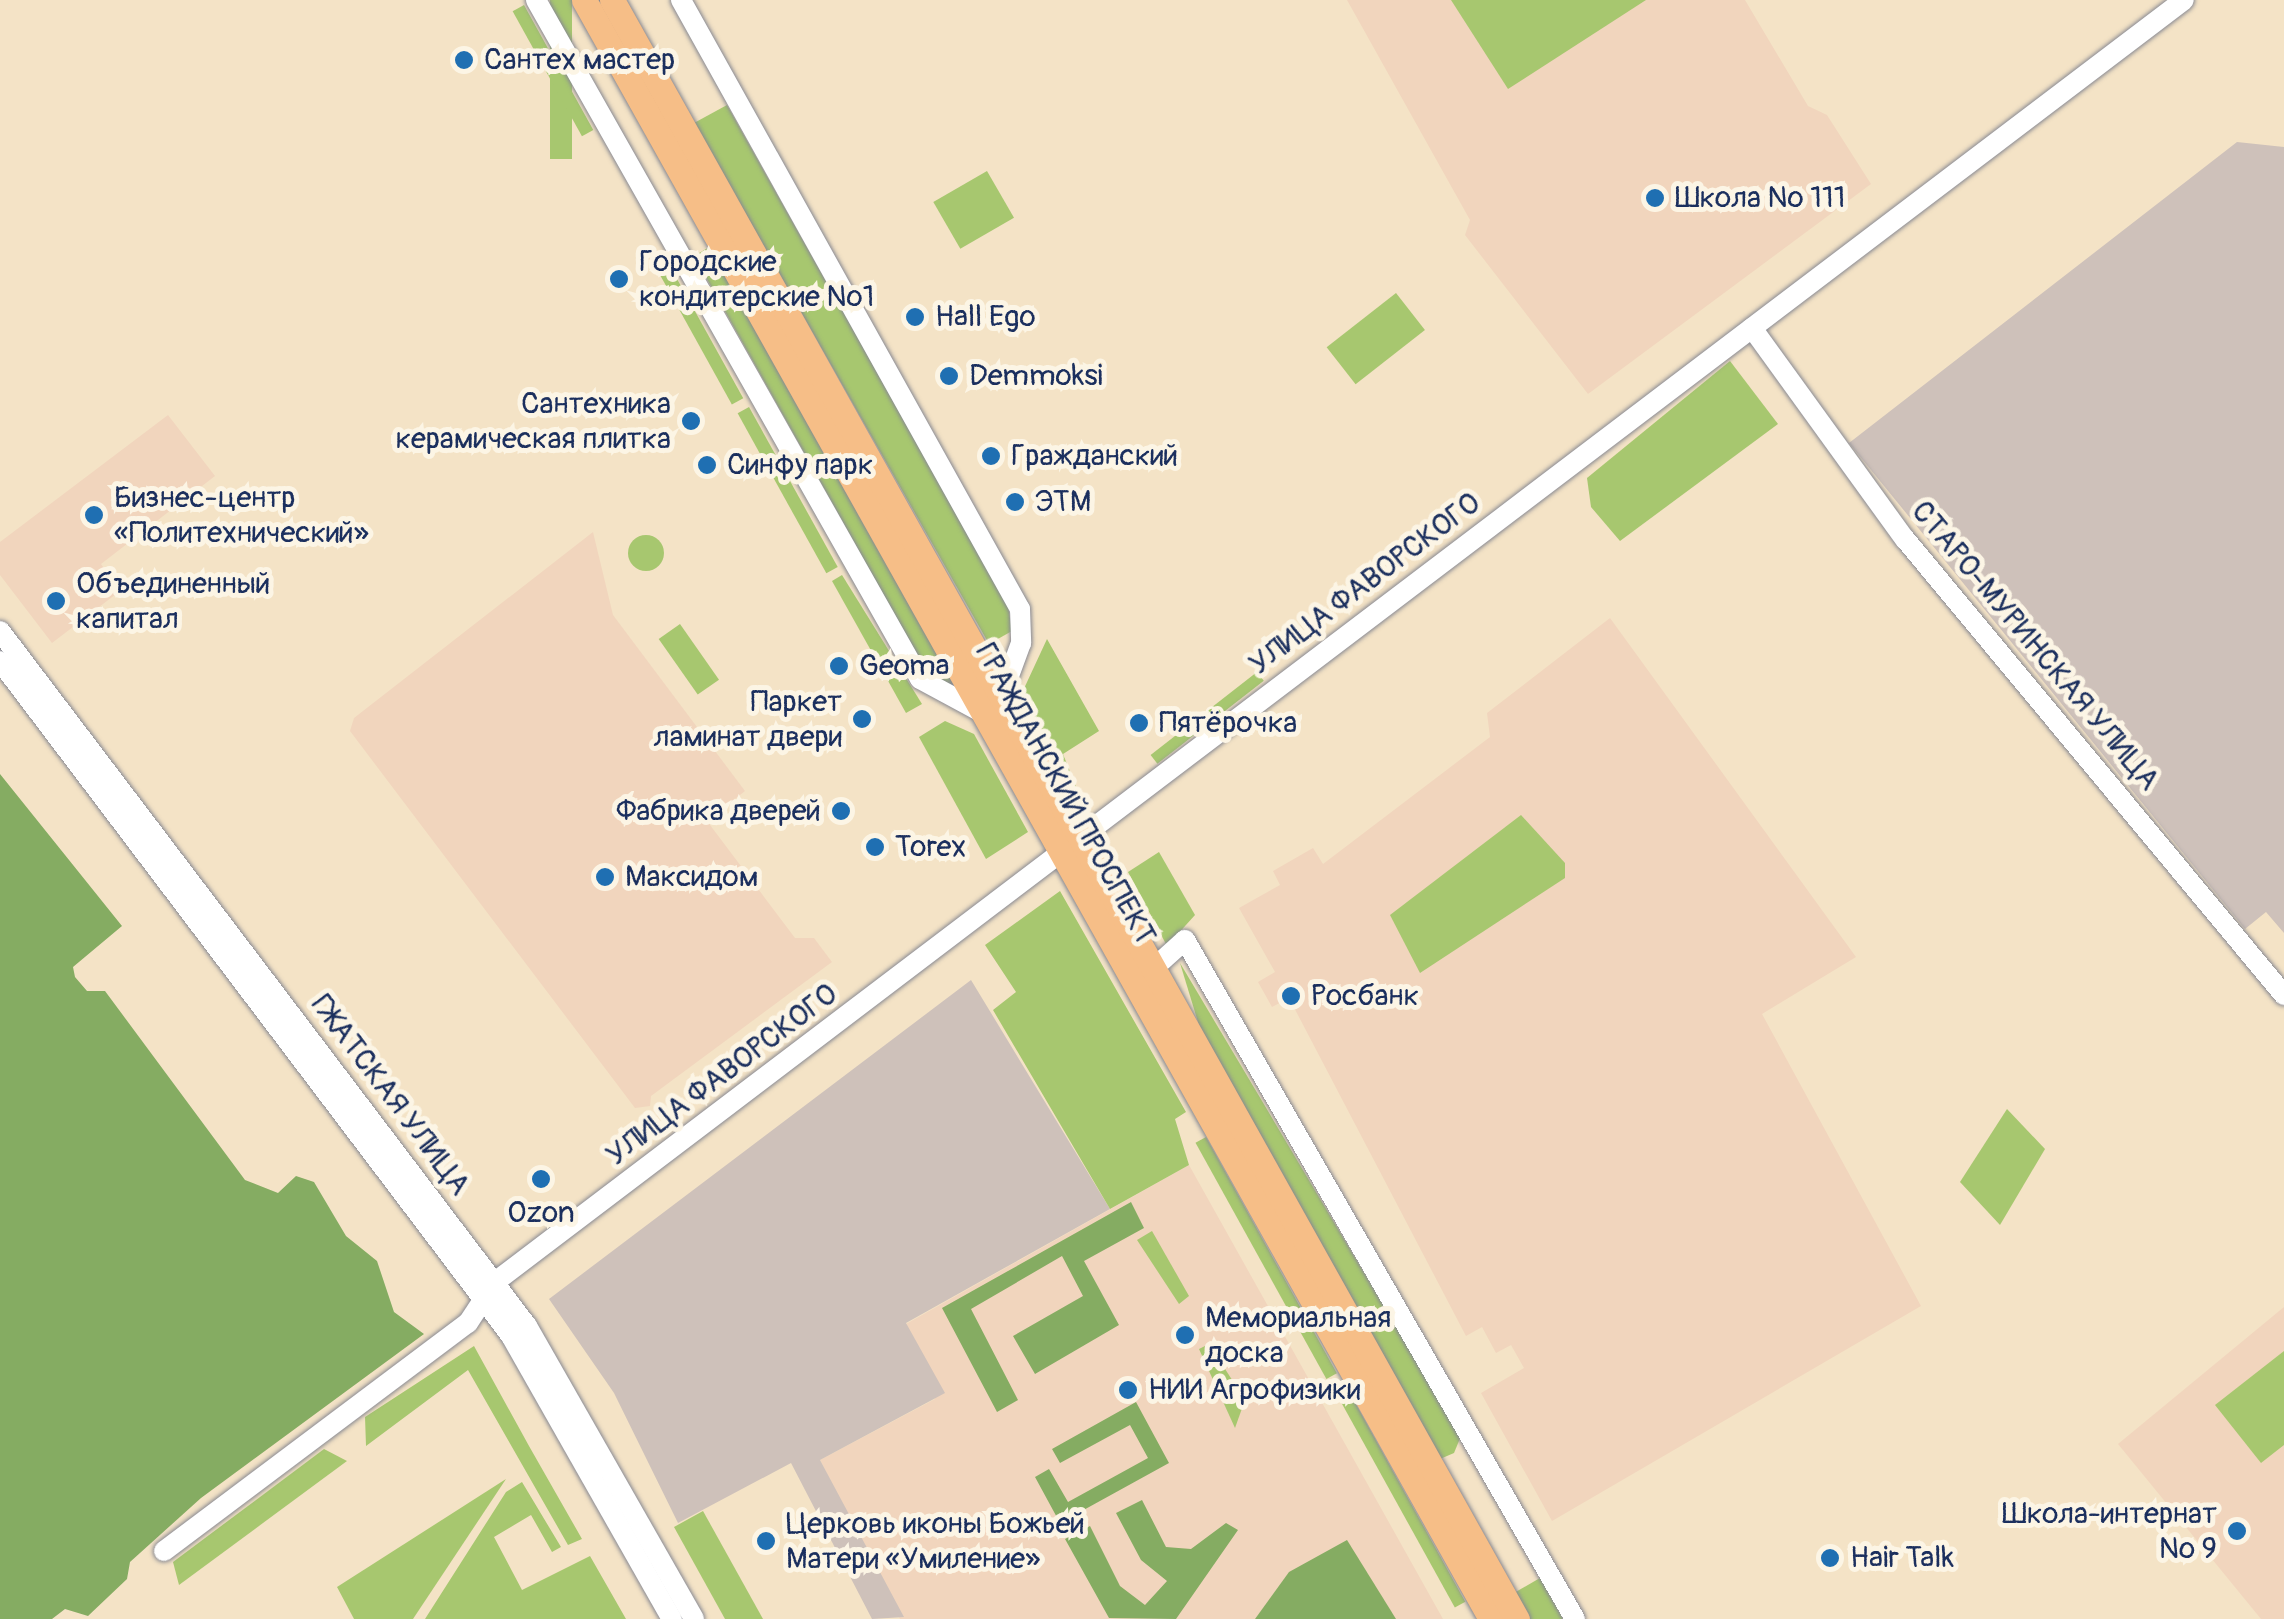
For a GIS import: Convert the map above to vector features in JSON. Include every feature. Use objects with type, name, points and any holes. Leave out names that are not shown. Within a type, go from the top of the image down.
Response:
[{"type":"main road","name":"ГРАЖДАНСКИЙ ПРОСПЕКТ","points":[[584,0],[1491,1619]]},
{"type":"main road","name":"ГРАЖДАНСКИЙ ПРОСПЕКТ","points":[[612,0],[1517,1619]]},
{"type":"street","points":[[536,0],[920,678],[981,712]]},
{"type":"street","points":[[681,0],[1020,609],[1021,642],[1002,695]]},
{"type":"street","name":"УЛИЦА ФАВОРСКОГО","points":[[164,1551],[468,1323],[488,1289],[2184,0]]},
{"type":"street","name":"СТАРО-МУРИНСКАЯ УЛИЦА","points":[[1752,328],[1905,539],[2284,995]]},
{"type":"street","name":"ГЖАТСКАЯ УЛИЦА","points":[[0,631],[488,1289],[694,1619]]},
{"type":"street","name":"ГЖАТСКАЯ УЛИЦА","points":[[0,662],[488,1289],[672,1619]]},
{"type":"street","name":"ГРАЖДАНСКИЙ ПРОСПЕКТ","points":[[1155,967],[1185,940],[1575,1619]]},
{"type":"shaded area","name":"Школа № 111","points":[[1347,0],[1745,0],[1808,106],[1827,115],[1871,184],[1588,394],[1465,235],[1470,220]]},
{"type":"shaded area","points":[[2237,142],[2284,147],[2284,933],[2266,912],[2245,929],[1849,443]]},
{"type":"shaded area","name":"Бизнес-центр «Политехнический»","points":[[168,415],[215,476],[101,564],[120,591],[52,643],[0,575],[0,542]]},
{"type":"shaded area","name":"Максидом","points":[[593,532],[613,615],[745,791],[707,821],[795,938],[814,938],[832,962],[651,1096],[650,1106],[635,1108],[350,731],[354,718]]},
{"type":"shaded area","points":[[1610,618],[1856,957],[1762,1014],[1921,1306],[1552,1521],[1481,1393],[1524,1368],[1511,1345],[1496,1353],[1482,1327],[1466,1336],[1289,998],[1272,1007],[1258,982],[1275,972],[1239,908],[1280,885],[1273,871],[1313,848],[1323,864],[1490,737],[1487,713]]},
{"type":"shaded area","points":[[971,980],[1110,1209],[906,1323],[945,1393],[820,1460],[904,1617],[872,1619],[791,1463],[678,1523],[614,1393],[549,1299]]},
{"type":"shaded area","name":"НИИ Агрофизики","points":[[1189,1165],[1443,1619],[900,1619],[820,1460],[935,1399],[906,1324]]},
{"type":"shaded area","name":"Школа-интернат № 9","points":[[2284,1307],[2284,1619],[2261,1619],[2118,1444]]},
{"type":"green space","points":[[550,0],[572,0],[572,159],[550,159]]},
{"type":"green space","points":[[1451,0],[1646,0],[1508,89]]},
{"type":"green space","points":[[524,5],[593,130],[582,136],[513,11]]},
{"type":"green space","points":[[727,105],[1008,606],[1012,631],[989,644],[694,123]]},
{"type":"green space","points":[[987,171],[1014,218],[960,249],[933,202]]},
{"type":"green space","points":[[711,246],[953,683],[950,687],[928,674],[694,256]]},
{"type":"green space","points":[[671,268],[743,398],[732,405],[660,274]]},
{"type":"green space","points":[[1396,293],[1425,330],[1356,384],[1327,347]]},
{"type":"green space","points":[[1730,361],[1778,424],[1620,541],[1591,507],[1587,478]]},
{"type":"green space","points":[[749,407],[838,567],[826,573],[738,413]]},
{"type":"green space","points":[[646,535],[659,540],[664,553],[659,566],[646,571],[633,566],[628,553],[633,540]]},
{"type":"green space","points":[[842,575],[922,704],[906,713],[832,581]]},
{"type":"green space","points":[[680,624],[719,680],[698,695],[659,639]]},
{"type":"green space","points":[[1047,639],[1099,731],[1063,754],[1077,789],[1021,695]]},
{"type":"green space","points":[[1257,672],[1264,681],[1157,764],[1151,755]]},
{"type":"green space","points":[[945,721],[974,734],[1028,832],[986,859],[919,737]]},
{"type":"green space","points":[[0,774],[122,926],[73,967],[75,977],[87,991],[105,991],[245,1180],[278,1193],[296,1176],[314,1182],[346,1236],[377,1261],[394,1312],[424,1334],[201,1498],[130,1562],[127,1579],[88,1616],[65,1609],[52,1619],[0,1619]]},
{"type":"green space","points":[[1521,815],[1565,863],[1565,878],[1420,973],[1390,915]]},
{"type":"green space","points":[[1159,852],[1195,915],[1167,946],[1128,872]]},
{"type":"green space","points":[[1060,891],[1186,1112],[1175,1119],[1189,1165],[1110,1209],[993,1010],[1016,992],[985,945]]},
{"type":"green space","points":[[1180,963],[1461,1436],[1454,1453],[1440,1459],[1201,1032]]},
{"type":"green space","points":[[2007,1109],[2045,1149],[2000,1225],[1960,1182]]},
{"type":"green space","points":[[1206,1137],[1337,1373],[1326,1379],[1196,1143]]},
{"type":"green space","points":[[1131,1202],[1144,1228],[1084,1261],[1119,1325],[1035,1374],[1013,1336],[1083,1296],[1062,1256],[971,1309],[1018,1400],[997,1412],[942,1308]]},
{"type":"green space","points":[[1152,1231],[1189,1296],[1179,1304],[1137,1240]]},
{"type":"green space","points":[[1209,1344],[1245,1400],[1235,1428],[1199,1349]]},
{"type":"green space","points":[[474,1346],[582,1539],[568,1545],[468,1370],[366,1446],[365,1417]]},
{"type":"green space","points":[[2284,1351],[2284,1445],[2261,1463],[2215,1405]]},
{"type":"green space","points":[[1348,1390],[1465,1602],[1455,1607],[1338,1396]]},
{"type":"green space","points":[[1136,1402],[1169,1463],[1060,1523],[1035,1477],[1049,1469],[1068,1502],[1148,1458],[1130,1425],[1060,1463],[1052,1449]]},
{"type":"green space","points":[[324,1449],[347,1461],[179,1585],[173,1562]]},
{"type":"green space","points":[[506,1479],[413,1619],[354,1619],[337,1587]]},
{"type":"green space","points":[[522,1482],[561,1547],[552,1552],[531,1515],[494,1537],[522,1590],[590,1556],[626,1619],[425,1619],[506,1492]]},
{"type":"green space","points":[[1142,1500],[1166,1547],[1191,1549],[1226,1523],[1238,1530],[1176,1619],[1109,1618],[1065,1539],[1090,1526],[1120,1586],[1145,1605],[1167,1581],[1141,1560],[1116,1513]]},
{"type":"green space","points":[[703,1511],[763,1619],[725,1619],[674,1527]]},
{"type":"green space","points":[[1347,1540],[1396,1619],[1255,1619],[1289,1572]]},
{"type":"green space","points":[[1540,1578],[1563,1619],[1528,1619],[1514,1593]]},
{"type":"place","name":"Сантех мастер","points":[[464,60]]},
{"type":"place","name":"Школа № 111","points":[[1655,198]]},
{"type":"place","name":"Городские кондитерские №1","points":[[619,279]]},
{"type":"place","name":"Hall Ego","points":[[915,317]]},
{"type":"place","name":"Demmoksi","points":[[949,376]]},
{"type":"place","name":"Сантехника керамическая плитка","points":[[691,421]]},
{"type":"place","name":"Гражданский","points":[[991,456]]},
{"type":"place","name":"Синфу парк","points":[[707,465]]},
{"type":"place","name":"ЭТМ","points":[[1015,502]]},
{"type":"place","name":"Бизнес-центр «Политехнический»","points":[[94,515]]},
{"type":"place","name":"Объединенный капитал","points":[[56,601]]},
{"type":"place","name":"Geoma","points":[[839,666]]},
{"type":"place","name":"Паркет ламинат двери","points":[[862,719]]},
{"type":"place","name":"Пятёрочка","points":[[1139,723]]},
{"type":"place","name":"Фабрика дверей","points":[[841,811]]},
{"type":"place","name":"Torex","points":[[875,847]]},
{"type":"place","name":"Максидом","points":[[605,877]]},
{"type":"place","name":"Росбанк","points":[[1291,996]]},
{"type":"place","name":"Ozon","points":[[541,1179]]},
{"type":"place","name":"Мемориальная доска","points":[[1185,1335]]},
{"type":"place","name":"НИИ Агрофизики","points":[[1128,1390]]},
{"type":"place","name":"Школа-интернат № 9","points":[[2237,1531]]},
{"type":"place","name":"Церковь иконы Божьей Матери «Умиление»","points":[[766,1541]]},
{"type":"place","name":"Hair Talk","points":[[1830,1558]]}]
